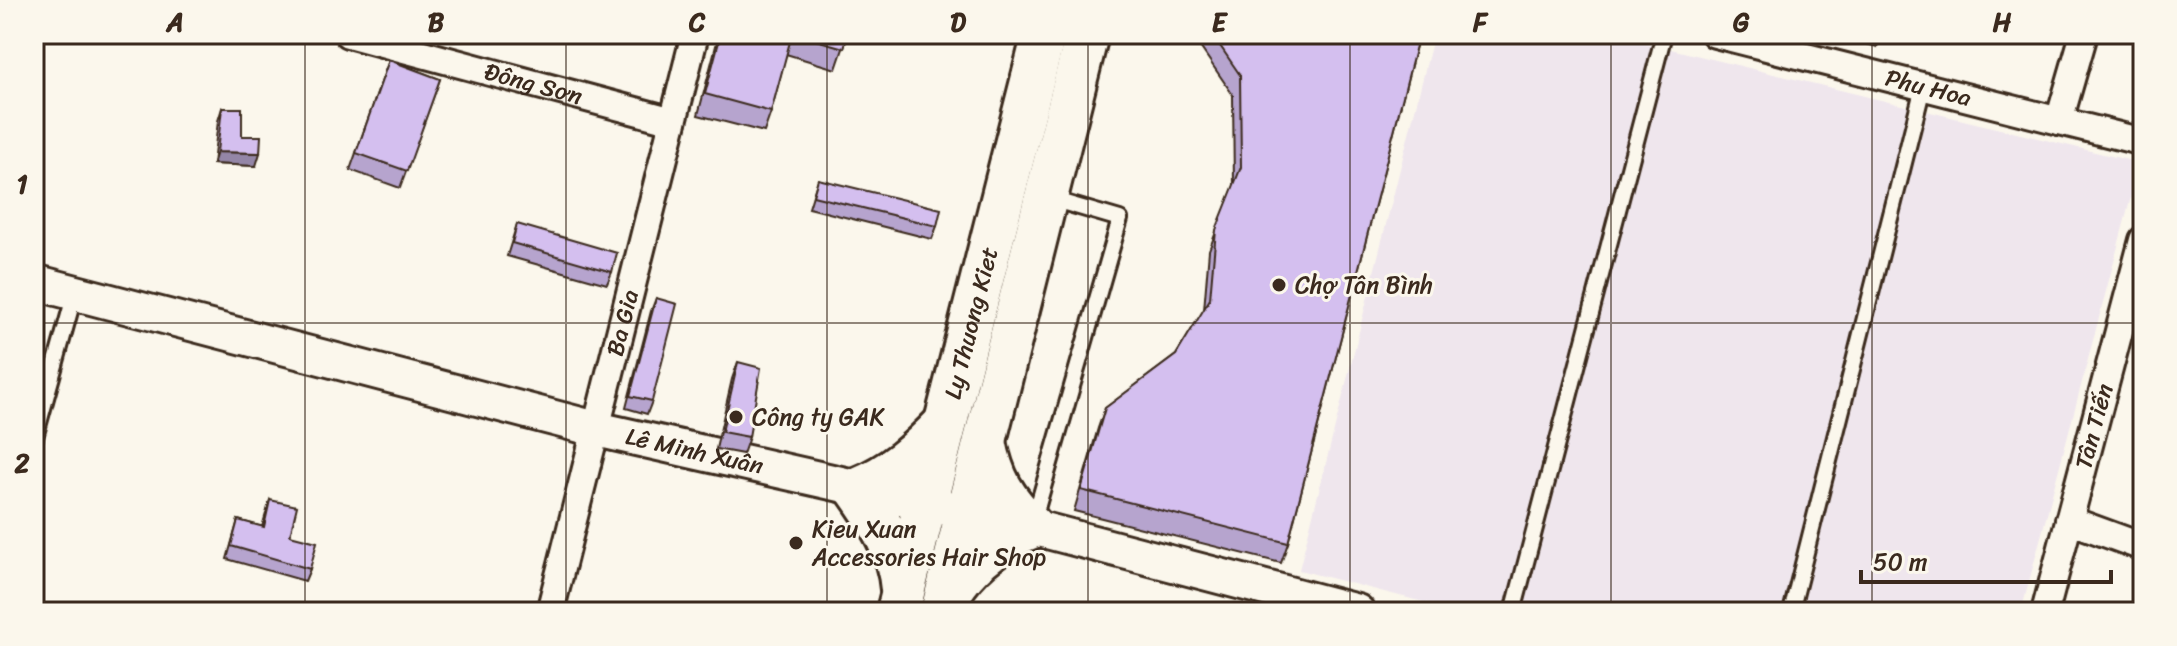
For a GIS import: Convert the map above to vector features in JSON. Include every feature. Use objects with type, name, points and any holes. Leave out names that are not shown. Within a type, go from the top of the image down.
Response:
[{"type":"main road","name":"Ly Thuong Kiet","points":[[900,603],[1044,34]]},
{"type":"main road","name":"Ly Thuong Kiet","points":[[943,607],[1087,34]]},
{"type":"main road","points":[[900,603],[900,565],[874,513],[857,489],[885,477],[904,463],[945,423]]},
{"type":"main road","points":[[943,607],[963,573],[987,551],[1005,537],[1032,527],[997,488],[985,439]]},
{"type":"street","name":"Đông Sơn","points":[[348,34],[673,121]]},
{"type":"street","name":"Ba Gia","points":[[550,612],[695,34]]},
{"type":"street","name":"Phu Hoa","points":[[1715,34],[1765,40],[1923,87],[2143,142]]},
{"type":"street","points":[[2059,121],[2084,34]]},
{"type":"street","name":"Tân Tiến","points":[[2045,612],[2143,240]]},
{"type":"street","name":"Lê Minh Xuân","points":[[34,282],[596,429],[1226,570],[1271,601],[1357,612]]},
{"type":"street","points":[[2069,520],[2143,547]]},
{"type":"lane","points":[[1513,612],[1664,34]]},
{"type":"lane","points":[[1791,612],[1923,87]]},
{"type":"lane","points":[[1032,527],[1120,219],[1046,197]]},
{"type":"lane","points":[[34,441],[75,293]]},
{"type":"shaded area","points":[[1434,34],[1609,34],[2140,163],[2021,612],[1462,612],[1299,570]]},
{"type":"building","points":[[721,34],[792,34],[771,112],[705,94]]},
{"type":"building","points":[[795,34],[848,34],[844,48]]},
{"type":"building","name":"Chợ Tân Bình","points":[[1212,34],[1419,34],[1288,543],[1081,490],[1105,408],[1176,355],[1210,299],[1216,230],[1241,167],[1240,75]]},
{"type":"building","points":[[389,60],[440,79],[407,171],[356,153]]},
{"type":"building","points":[[222,108],[242,108],[242,136],[261,136],[260,153],[217,152]]},
{"type":"building","points":[[818,179],[941,209],[937,226],[813,196]]},
{"type":"building","points":[[517,224],[617,253],[612,272],[512,243]]},
{"type":"building","points":[[656,298],[677,304],[652,401],[630,396]]},
{"type":"building","name":"Công ty GAK","points":[[738,362],[761,368],[749,437],[722,432]]},
{"type":"building","points":[[270,500],[297,506],[290,535],[317,542],[310,569],[231,546],[238,520],[264,527]]},
{"type":"place","name":"Chợ Tân Bình","points":[[1279,285]]},
{"type":"place","name":"Công ty GAK","points":[[736,417]]},
{"type":"place","name":"Kieu Xuan Accessories Hair Shop","points":[[796,543]]}]
